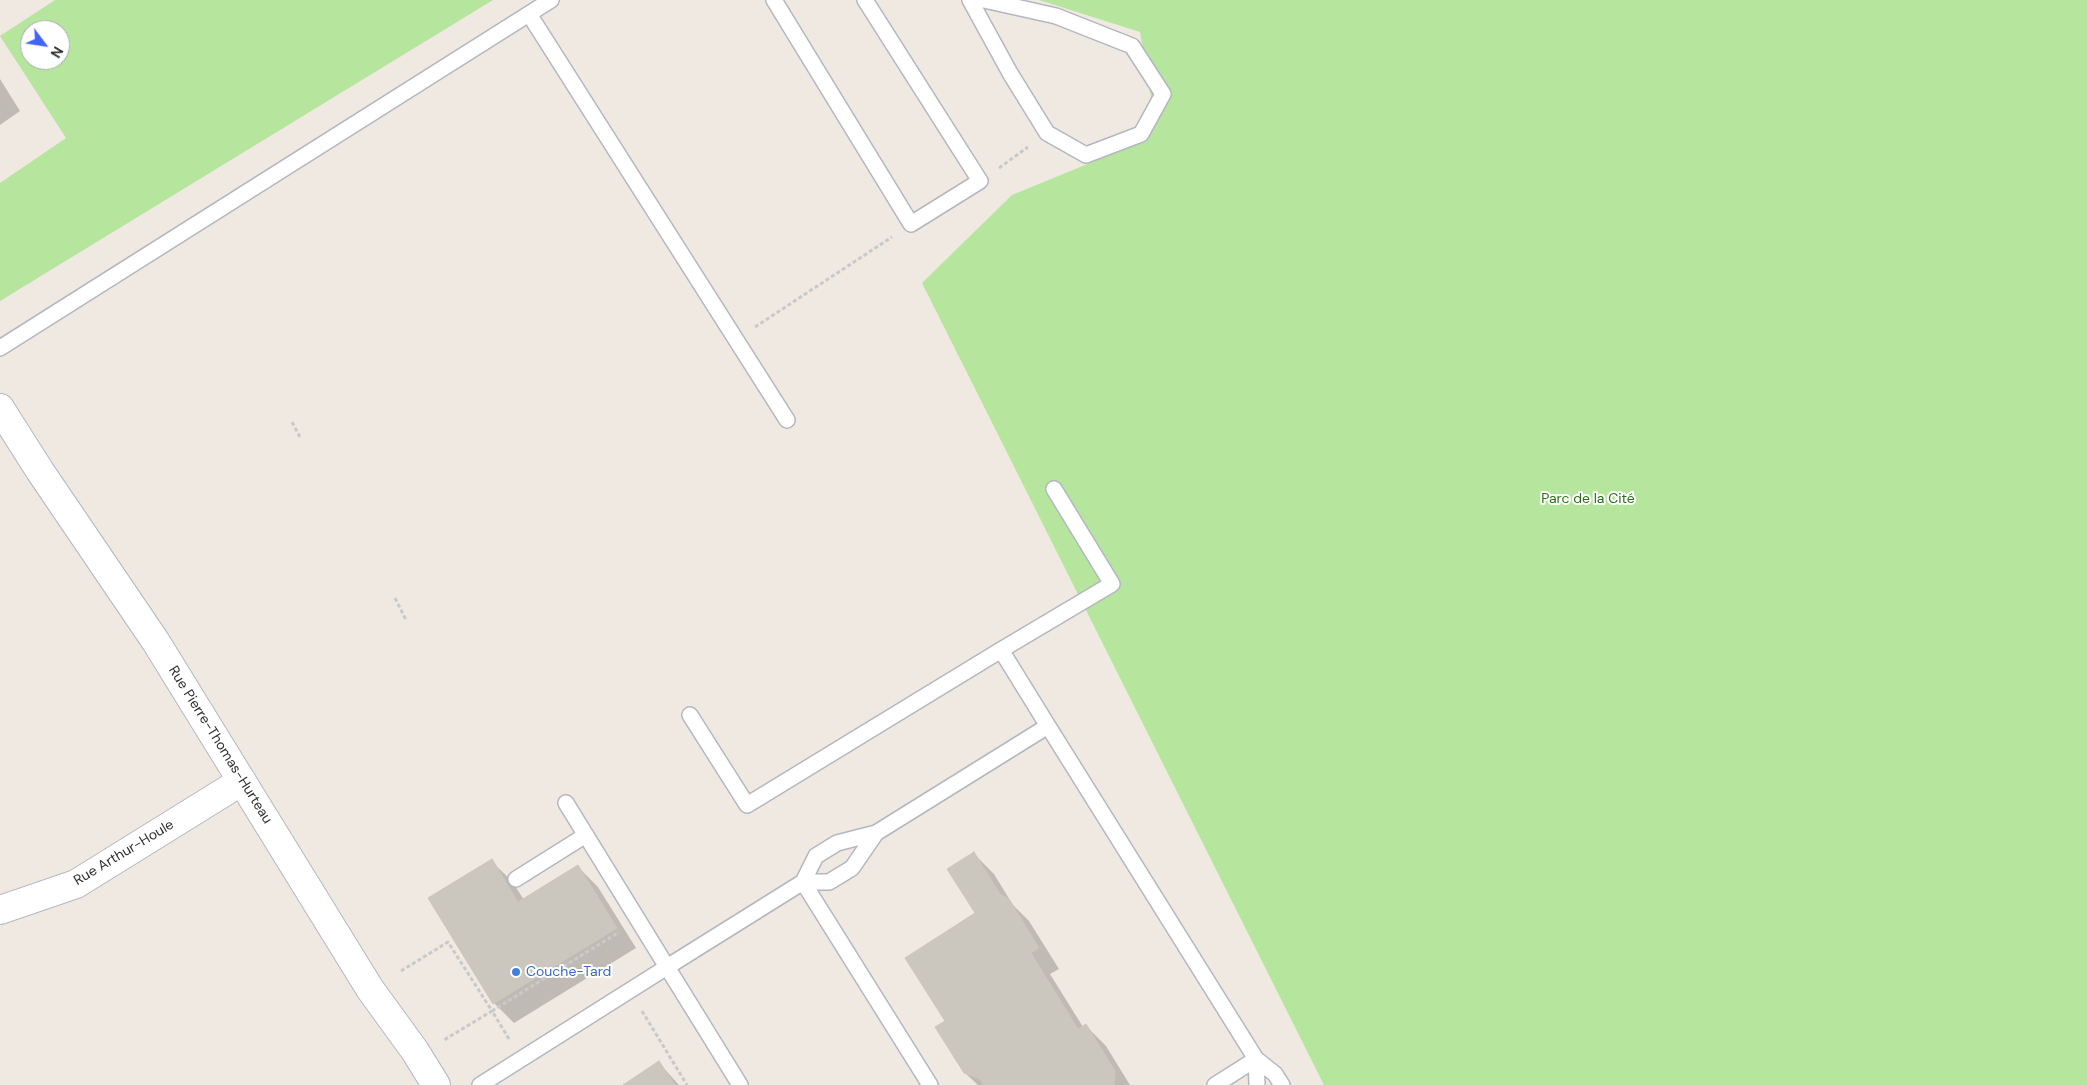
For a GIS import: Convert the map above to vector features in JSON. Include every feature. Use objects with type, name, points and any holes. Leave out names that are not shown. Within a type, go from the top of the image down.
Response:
[{"type":"street","name":"Rue Pierre-Thomas-Hurteau","points":[[0,408],[40,471],[156,642],[370,989],[436,1085]]},
{"type":"street","name":"Rue Arthur-Houle","points":[[0,910],[76,884],[242,781]]},
{"type":"lane","points":[[0,348],[551,0]]},
{"type":"lane","points":[[774,0],[911,224],[980,181],[865,0]]},
{"type":"lane","points":[[970,0],[1010,73],[1047,133],[1086,155],[1141,134],[1163,94],[1132,46],[1056,16],[984,0]]},
{"type":"lane","points":[[529,14],[787,420]]},
{"type":"lane","points":[[690,714],[747,806],[1112,584],[1054,489]]},
{"type":"lane","points":[[1001,650],[1256,1059],[1275,1074],[1282,1085]]},
{"type":"lane","points":[[480,1085],[803,882],[816,856],[837,843],[876,833],[1048,726]]},
{"type":"lane","points":[[566,803],[740,1085]]},
{"type":"lane","points":[[803,882],[830,882],[852,868],[876,833]]},
{"type":"lane","points":[[516,879],[586,835]]},
{"type":"lane","points":[[803,882],[930,1085]]},
{"type":"lane","points":[[1215,1085],[1256,1059]]},
{"type":"lane","points":[[1256,1059],[1257,1085]]},
{"type":"path","points":[[980,181],[1047,133]]},
{"type":"path","points":[[736,339],[911,224]]},
{"type":"path","points":[[292,422],[301,439]]},
{"type":"path","points":[[395,598],[406,620]]},
{"type":"path","points":[[444,1041],[622,930]]},
{"type":"path","points":[[401,971],[448,942],[510,1041]]},
{"type":"path","points":[[525,984],[528,989]]},
{"type":"path","points":[[640,1008],[687,1085]]},
{"type":"green space","points":[[55,0],[493,0],[0,301],[0,183],[66,138],[22,70],[70,70],[70,20],[24,20]]},
{"type":"green space","name":"Parc de la Cité","points":[[1039,0],[2087,0],[2087,1085],[1324,1085],[922,283],[1012,195],[1112,154],[1154,115],[1140,32]]},
{"type":"green space","points":[[20,23],[20,67],[0,36]]},
{"type":"building","points":[[974,852],[1000,894],[1009,899],[1039,948],[1031,953],[1078,1029],[1086,1024],[1115,1071],[1114,1085],[983,1085],[980,1079],[964,1073],[935,1027],[945,1021],[905,958],[975,913],[947,869]]},
{"type":"building","points":[[492,859],[518,902],[578,865],[617,928],[493,1004],[428,898]]},
{"type":"building","points":[[659,1061],[675,1085],[623,1085]]},
{"type":"place","name":"Couche-Tard","points":[[516,972]]}]
